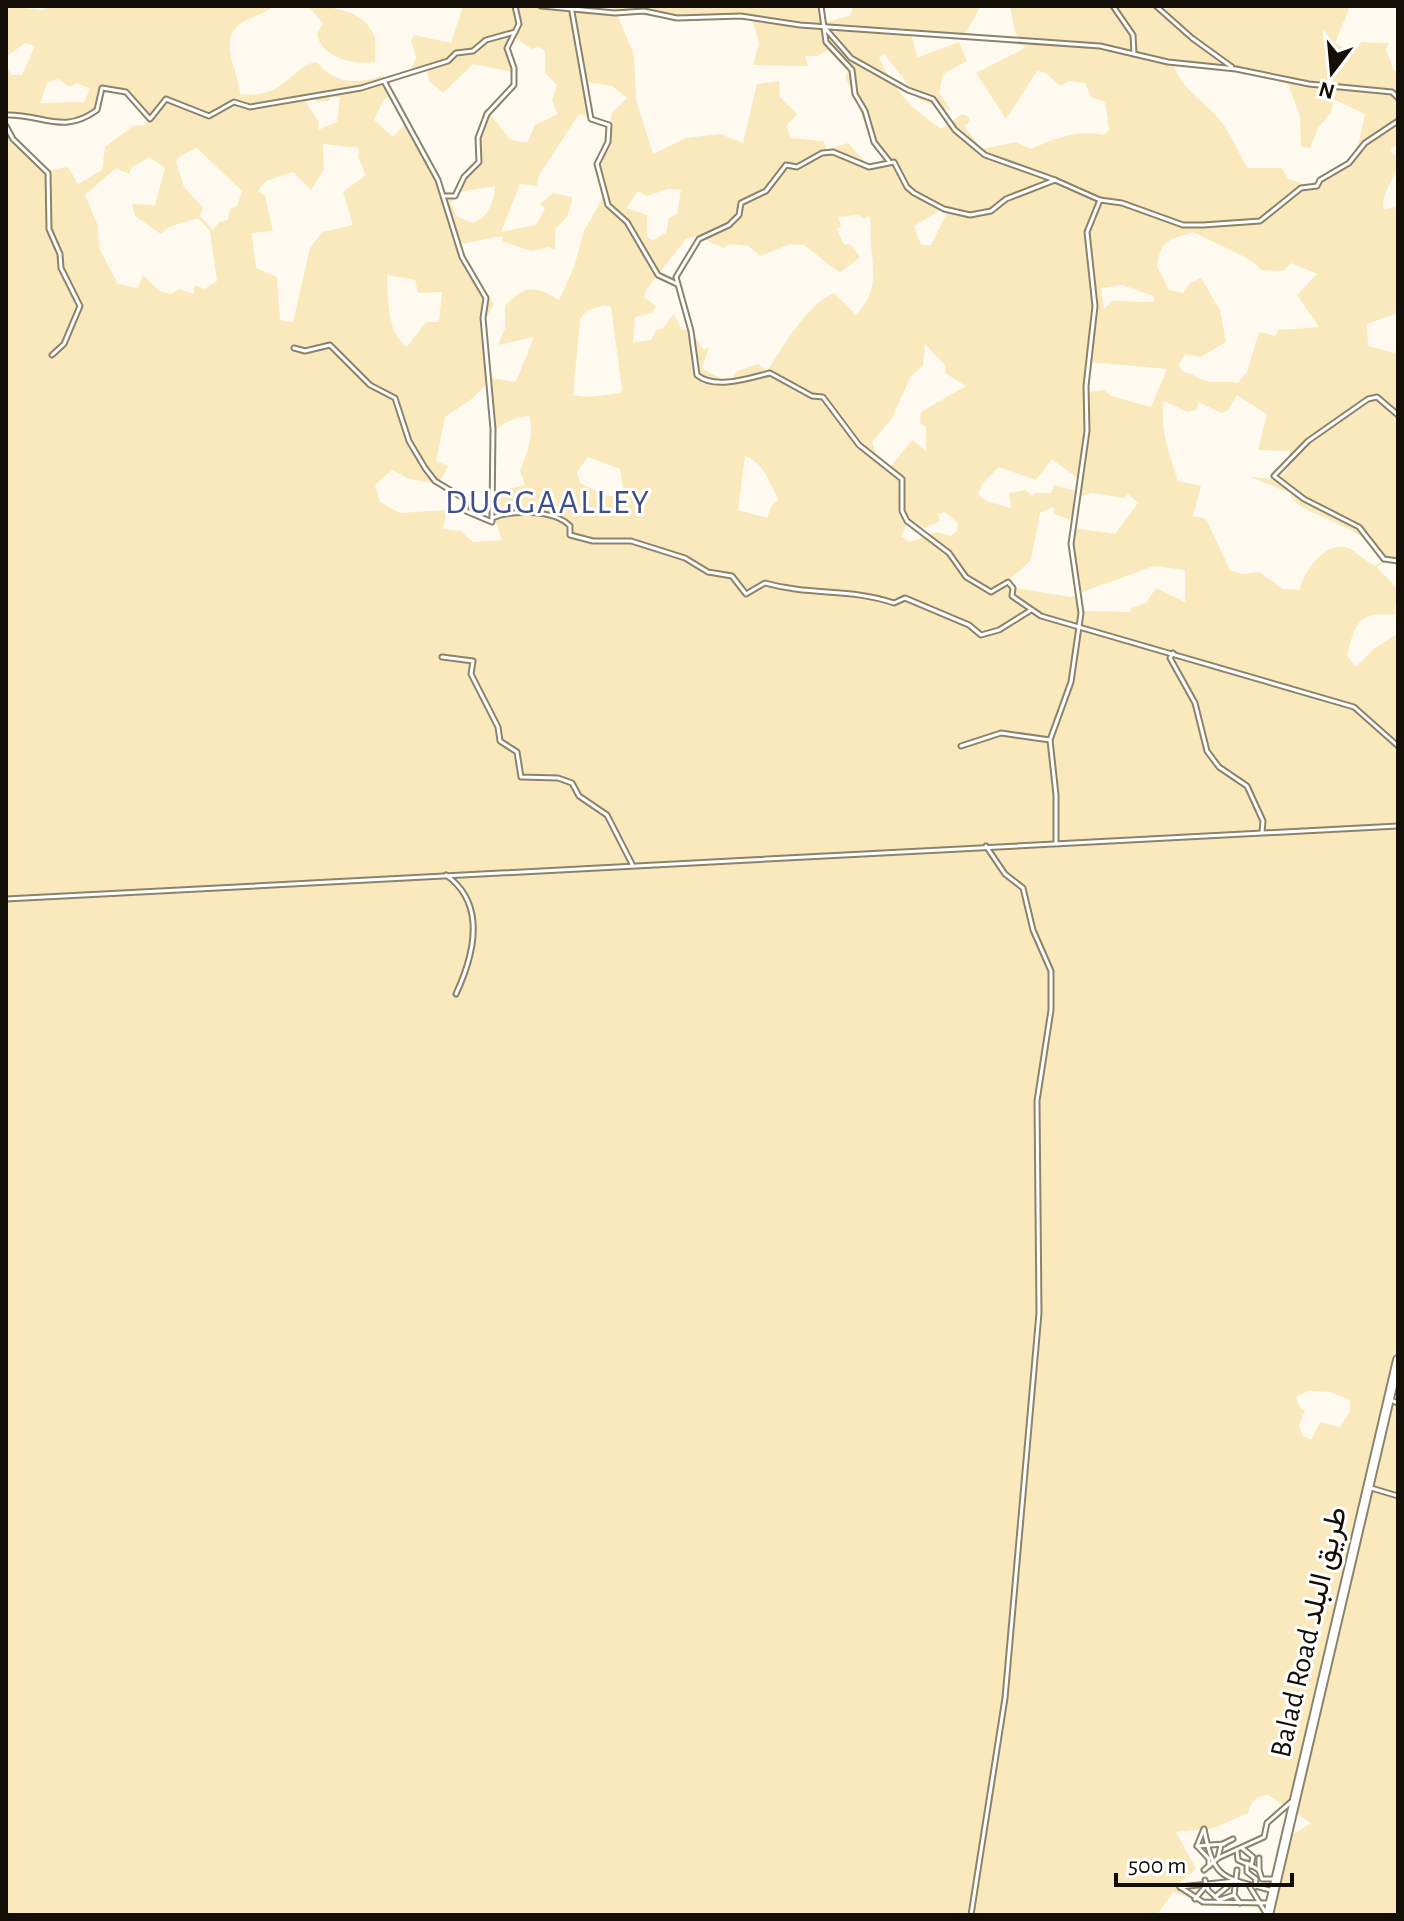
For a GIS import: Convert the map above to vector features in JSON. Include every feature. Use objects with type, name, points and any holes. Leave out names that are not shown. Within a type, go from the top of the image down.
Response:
[{"type":"highway","name":"Balad Road طريق البلد","points":[[1269,1915],[1398,1360]]},
{"type":"highway","name":"Balad Road طريق البلد","points":[[1269,1915],[1370,1488],[1396,1402],[1398,1380]]},
{"type":"street","points":[[443,196],[455,196],[464,177],[479,162],[478,138],[487,114],[514,85],[514,68],[507,48],[519,24],[515,6]]},
{"type":"street","points":[[541,6],[644,11],[677,18],[741,16],[824,27],[1100,46],[1309,84],[1392,92],[1398,98]]},
{"type":"street","points":[[821,6],[829,48],[852,70],[855,94],[865,111],[874,142],[889,162],[898,166],[907,187],[914,193],[944,209],[970,215],[991,211],[1006,199],[1055,180]]},
{"type":"street","points":[[1113,6],[1133,35],[1134,54]]},
{"type":"street","points":[[1156,6],[1192,38],[1236,69]]},
{"type":"street","points":[[571,8],[591,119],[609,125],[608,142],[597,164],[608,205],[627,222],[658,275],[677,284]]},
{"type":"street","points":[[824,27],[851,58],[908,90],[933,99],[955,130],[985,155],[1100,200],[1122,203],[1183,225],[1260,221],[1301,188],[1317,186],[1320,180],[1349,163],[1365,143],[1398,121]]},
{"type":"street","points":[[6,115],[62,124],[80,122],[97,110],[102,88],[126,92],[150,119],[166,99],[209,116],[234,102],[250,107],[361,88],[448,61],[456,53],[473,51],[486,40],[515,32]]},
{"type":"street","points":[[294,348],[305,351],[330,345],[370,385],[395,398],[409,441],[434,480],[465,499],[467,513],[492,522],[493,429],[483,318],[486,298],[462,257],[443,196],[383,80]]},
{"type":"street","points":[[6,126],[13,139],[48,173],[49,229],[59,251],[61,268],[80,302],[64,344],[52,355]]},
{"type":"street","points":[[889,162],[869,167],[833,152],[822,153],[797,167],[786,165],[766,191],[741,203],[739,215],[729,225],[699,239],[678,271],[677,284],[691,331],[697,375],[705,381],[729,383],[770,373],[812,396],[823,397],[859,445],[902,479],[902,511],[907,521],[949,553],[966,577],[991,592],[1001,582],[1008,582],[1013,588],[1012,596],[1031,610],[1078,628],[1237,671],[1257,681],[1354,707],[1398,746]]},
{"type":"street","points":[[1056,843],[1056,795],[1050,740],[1071,682],[1078,628],[1080,598],[1071,544],[1087,431],[1086,386],[1095,306],[1087,232],[1100,200]]},
{"type":"street","points":[[1398,415],[1377,397],[1368,399],[1308,441],[1274,476],[1304,499],[1359,527],[1384,559],[1398,561]]},
{"type":"street","points":[[492,518],[505,513],[515,516],[528,512],[563,519],[570,526],[570,535],[593,541],[631,541],[685,558],[708,572],[732,576],[746,594],[762,583],[820,594],[864,593],[894,603],[905,598],[969,625],[979,635],[999,630],[1031,610]]},
{"type":"street","points":[[1173,653],[1170,658],[1195,703],[1207,751],[1219,767],[1247,786],[1263,821],[1262,832]]},
{"type":"street","points":[[442,657],[473,661],[471,674],[498,727],[500,741],[517,752],[521,777],[558,778],[572,783],[579,796],[606,814],[632,864]]},
{"type":"street","points":[[961,746],[1001,733],[1050,740]]},
{"type":"street","points":[[6,899],[1398,826]]},
{"type":"street","points":[[971,1915],[1005,1698],[1024,1490],[1039,1313],[1037,1101],[1051,1010],[1051,971],[1033,930],[1023,888],[1005,874],[986,846]]},
{"type":"street","points":[[446,875],[459,884],[467,898],[475,933],[468,968],[456,994]]},
{"type":"street","points":[[1370,1488],[1398,1496]]},
{"type":"street","points":[[1204,1870],[1218,1858],[1264,1837],[1267,1823],[1291,1802]]},
{"type":"street","points":[[1197,1846],[1205,1830],[1211,1865],[1237,1882],[1270,1890]]},
{"type":"street","points":[[1206,1847],[1233,1839]]},
{"type":"street","points":[[1218,1858],[1218,1851],[1224,1844]]},
{"type":"street","points":[[1197,1846],[1218,1851]]},
{"type":"street","points":[[1197,1846],[1209,1859]]},
{"type":"street","points":[[1239,1849],[1238,1860],[1259,1870]]},
{"type":"street","points":[[1239,1849],[1260,1858],[1262,1879],[1277,1879]]},
{"type":"street","points":[[1252,1887],[1256,1879],[1247,1872],[1253,1857]]},
{"type":"street","points":[[1234,1895],[1237,1870]]},
{"type":"street","points":[[1237,1882],[1180,1887],[1195,1899],[1241,1904],[1271,1902]]},
{"type":"street","points":[[1195,1899],[1205,1884]]},
{"type":"street","points":[[1205,1884],[1215,1900]]},
{"type":"street","points":[[1215,1900],[1227,1887]]},
{"type":"street","points":[[1252,1887],[1269,1915]]},
{"type":"street","points":[[1215,1900],[1234,1895]]},
{"type":"street","points":[[1234,1895],[1241,1904]]},
{"type":"shaded area","points":[[6,6],[42,10],[53,6],[273,6],[240,24],[230,39],[240,94],[269,92],[308,64],[317,62],[330,74],[354,81],[381,76],[384,79],[409,72],[416,58],[411,40],[414,35],[451,43],[463,6],[574,6],[615,12],[614,6],[823,6],[825,22],[828,22],[851,15],[852,8],[862,6],[981,6],[964,36],[1021,40],[1015,32],[1010,6],[1152,6],[1160,13],[1171,6],[1350,6],[1335,43],[1347,50],[1357,42],[1389,43],[1386,50],[1394,71],[1398,71],[1398,144],[1390,150],[1398,158],[1383,203],[1384,210],[1398,206],[1398,313],[1367,324],[1368,346],[1398,354],[1398,565],[1385,561],[1377,567],[1398,590],[1394,615],[1372,615],[1360,622],[1347,656],[1356,667],[1375,648],[1398,633],[1398,1915],[1261,1915],[1259,1907],[1205,1903],[1173,1892],[1157,1915],[6,1915],[6,123],[11,135],[50,170],[68,167],[78,184],[102,170],[105,147],[133,126],[145,125],[149,119],[126,93],[104,89],[102,107],[80,122],[57,124],[6,116],[6,67],[12,75],[22,75],[35,46],[25,43],[6,57]],"holes":[[[620,12],[676,20],[752,18],[759,43],[753,65],[808,66],[805,56],[817,56],[828,50],[848,71],[845,78],[874,142],[887,161],[869,166],[848,143],[826,150],[824,141],[791,138],[786,126],[797,114],[780,97],[779,81],[757,84],[743,143],[720,134],[686,138],[653,154],[636,100],[634,55],[617,14]],[[911,33],[1025,45],[1023,49],[976,73],[1006,119],[1037,71],[1046,73],[1060,86],[1069,81],[1085,83],[1091,97],[1105,102],[1109,130],[1103,135],[1084,133],[1066,136],[1031,149],[1015,142],[982,149],[964,126],[970,121],[969,117],[962,114],[941,129],[905,98],[879,58],[884,54],[921,101],[952,111],[939,93],[943,74],[967,61],[959,42],[917,58]],[[515,38],[532,49],[539,47],[545,51],[545,73],[557,85],[552,101],[558,114],[535,125],[527,143],[511,140],[485,108],[475,137],[477,160],[467,169],[456,191],[444,192],[388,83],[427,69],[429,81],[443,93],[473,64],[517,73],[510,45]],[[1173,64],[1239,71],[1288,84],[1300,116],[1301,147],[1310,148],[1318,128],[1331,112],[1333,99],[1365,114],[1354,154],[1346,164],[1314,187],[1288,179],[1282,168],[1248,168],[1223,124],[1193,94]],[[58,79],[70,87],[77,83],[90,89],[84,102],[40,103],[47,83]],[[588,82],[612,86],[627,98],[612,113],[610,122],[594,118]],[[392,96],[406,123],[393,137],[374,120],[384,99]],[[340,97],[337,122],[318,130],[319,122],[306,102]],[[579,114],[607,125],[605,144],[595,168],[603,197],[584,231],[574,267],[559,300],[530,290],[518,294],[505,306],[505,329],[498,345],[534,337],[516,382],[491,378],[485,320],[494,304],[478,285],[461,244],[502,236],[503,242],[532,251],[549,247],[555,250],[555,229],[567,217],[572,197],[553,193],[540,204],[545,209],[536,225],[501,232],[520,184],[537,186],[539,175]],[[323,144],[359,148],[358,157],[366,175],[343,192],[353,225],[322,232],[310,248],[293,322],[280,320],[277,277],[256,268],[252,233],[273,231],[265,196],[258,191],[266,181],[293,172],[311,190],[324,169]],[[197,148],[242,191],[237,206],[230,209],[228,220],[219,222],[213,230],[200,216],[203,208],[184,187],[176,162],[180,156]],[[149,157],[165,168],[155,205],[132,204],[135,216],[161,234],[169,227],[198,218],[210,231],[217,281],[205,289],[194,285],[194,294],[179,289],[170,294],[159,291],[143,275],[138,288],[118,284],[99,248],[98,226],[85,195],[116,168],[129,174],[132,167]],[[495,186],[490,208],[473,223],[456,216],[451,203],[459,192]],[[668,189],[681,190],[677,214],[669,218],[666,233],[653,240],[647,237],[647,215],[626,208],[638,191],[647,196]],[[941,210],[947,213],[931,245],[921,245],[914,226]],[[858,215],[864,219],[869,216],[873,282],[865,304],[856,315],[834,293],[824,299],[796,327],[767,371],[758,364],[737,371],[731,380],[721,379],[702,368],[709,348],[703,349],[690,330],[682,330],[674,314],[662,329],[656,330],[651,340],[633,342],[635,317],[653,312],[656,306],[644,297],[646,290],[686,239],[697,236],[724,248],[729,244],[749,246],[760,256],[791,244],[804,245],[840,273],[860,257],[850,244],[844,245],[837,229],[841,226],[838,217]],[[1193,232],[1241,255],[1261,270],[1283,271],[1291,263],[1317,274],[1297,295],[1319,327],[1278,330],[1276,336],[1259,332],[1247,372],[1238,383],[1210,382],[1184,372],[1179,364],[1185,354],[1201,357],[1226,342],[1220,310],[1201,278],[1190,283],[1183,293],[1169,290],[1157,266],[1161,250],[1169,241]],[[387,275],[415,280],[418,293],[442,292],[439,322],[426,322],[407,347],[400,341],[392,324]],[[1123,285],[1153,296],[1153,302],[1112,301],[1104,309],[1101,288]],[[605,305],[611,307],[622,389],[620,393],[573,395],[580,319],[588,310]],[[925,344],[946,366],[945,373],[966,386],[921,412],[920,423],[926,427],[926,451],[912,440],[891,466],[876,455],[872,442],[892,418],[911,376],[923,366]],[[1090,362],[1167,369],[1151,407],[1111,396],[1104,390],[1087,392]],[[487,383],[491,434],[507,422],[529,416],[530,438],[520,471],[525,485],[497,492],[494,515],[502,540],[473,542],[460,531],[443,529],[447,510],[400,513],[380,502],[375,485],[392,470],[409,479],[439,484],[448,466],[436,461],[445,417],[473,398]],[[1237,395],[1267,414],[1258,450],[1290,451],[1288,469],[1277,479],[1250,477],[1290,493],[1304,508],[1361,536],[1382,561],[1375,566],[1348,548],[1332,548],[1317,559],[1300,590],[1283,589],[1259,572],[1242,574],[1230,570],[1206,519],[1193,516],[1201,486],[1178,481],[1166,442],[1164,401],[1188,412],[1196,410],[1199,402],[1221,413],[1227,411]],[[745,456],[762,469],[778,500],[772,505],[767,518],[738,510]],[[588,457],[620,469],[623,487],[619,497],[605,495],[580,483],[577,472]],[[1052,459],[1077,478],[1076,491],[1055,485],[1051,493],[1034,493],[1032,496],[1026,490],[1009,493],[1011,508],[986,501],[978,494],[982,484],[999,467],[1036,480]],[[1092,493],[1124,498],[1128,494],[1138,503],[1115,534],[1074,528],[1078,497]],[[1053,507],[1054,514],[1071,520],[1069,551],[1078,594],[1071,597],[1016,588],[1009,580],[1031,560],[1040,513]],[[945,512],[958,523],[957,531],[951,536],[937,532],[910,542],[901,536],[908,523],[925,528],[940,521],[938,514]],[[1154,566],[1185,570],[1185,602],[1156,588],[1146,603],[1131,608],[1130,612],[1084,611],[1082,592]],[[1308,1391],[1331,1392],[1350,1400],[1350,1412],[1340,1427],[1320,1422],[1311,1440],[1303,1436],[1299,1426],[1305,1410],[1300,1408],[1296,1397]],[[1268,1795],[1311,1823],[1281,1842],[1265,1905],[1234,1905],[1185,1895],[1180,1883],[1196,1869],[1176,1832],[1214,1828],[1248,1813],[1252,1803]]]},
{"type":"shaded area","points":[[308,6],[346,11],[363,20],[375,39],[375,62],[348,61],[325,49],[317,34],[323,23]]},
{"type":"district","name":"DUGGAALLEY","points":[[548,503]]}]
